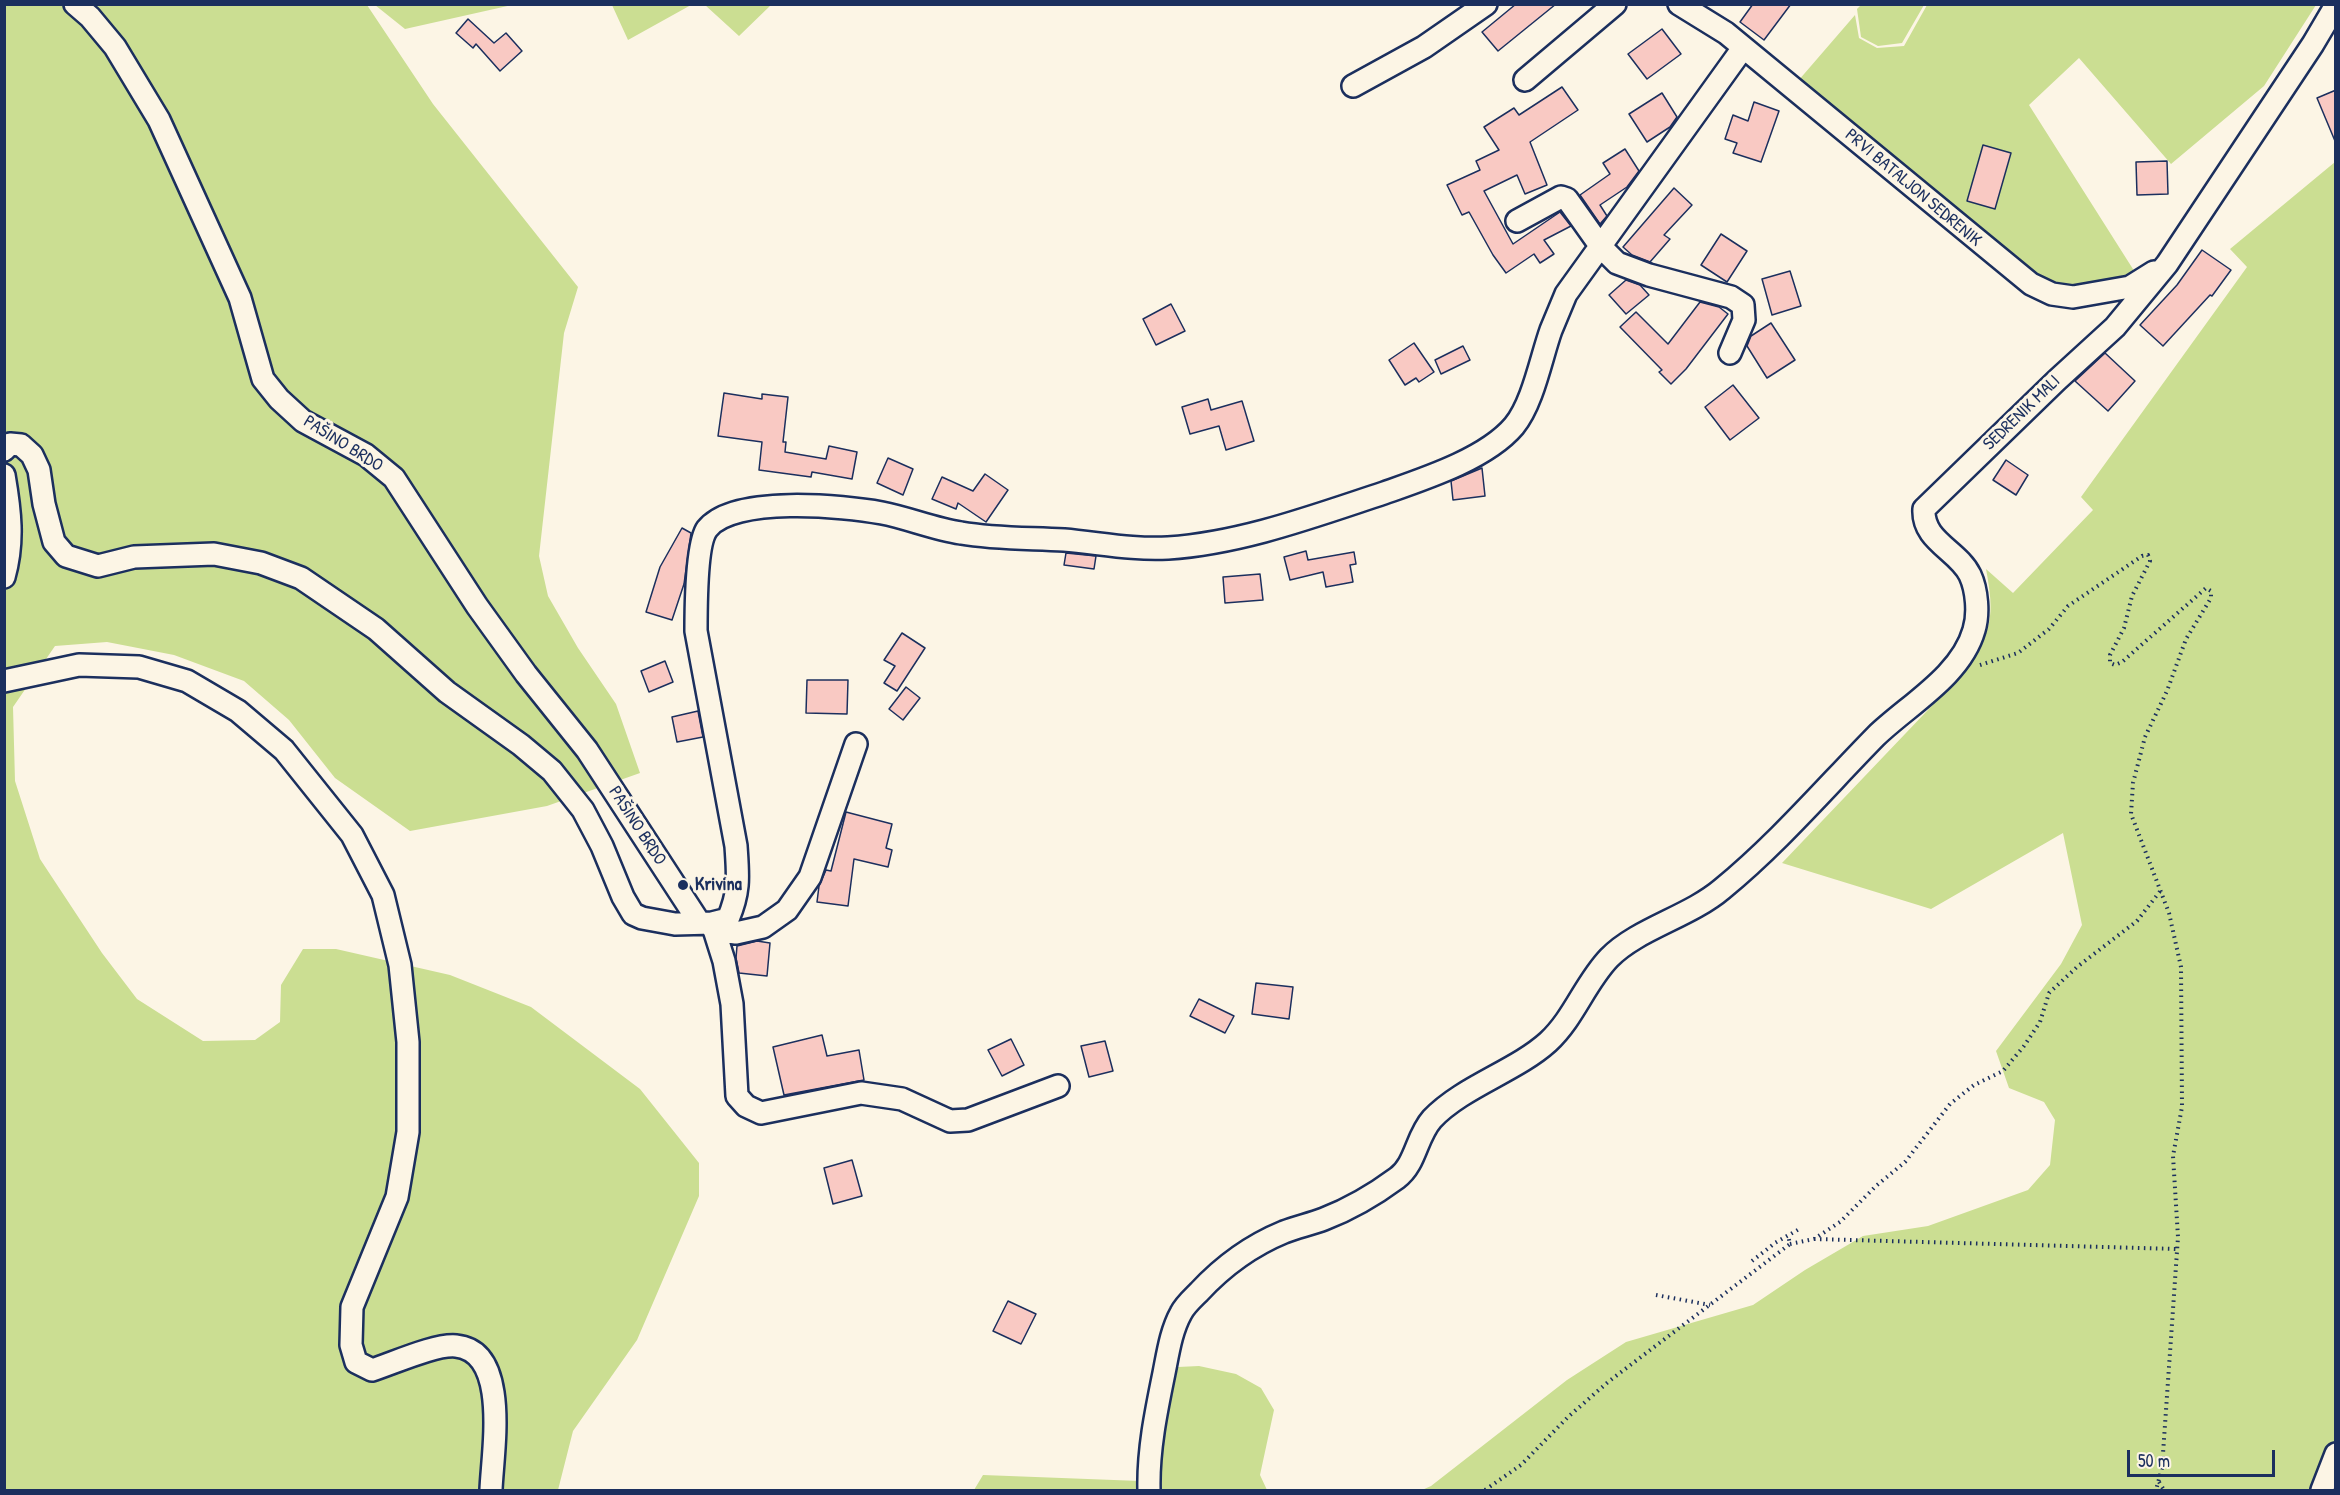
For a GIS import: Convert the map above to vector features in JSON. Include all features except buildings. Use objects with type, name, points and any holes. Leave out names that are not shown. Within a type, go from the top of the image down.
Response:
[{"type":"street","name":"PAŠINO BRDO","points":[[75,4],[90,17],[115,47],[159,120],[240,298],[262,379],[279,399],[303,421],[366,455],[394,478],[477,606],[512,655],[587,750],[708,925],[724,961],[732,1004],[737,1096],[746,1106],[761,1113],[861,1093],[902,1100],[950,1121],[968,1120],[1058,1086]]},
{"type":"street","points":[[1353,86],[1424,47],[1486,4]]},
{"type":"street","points":[[1525,80],[1615,4]]},
{"type":"street","name":"PRVI BATALJON SEDRENIK","points":[[1679,4],[1726,33],[2031,284],[2052,294],[2073,297],[2103,293],[2130,287],[2167,264]]},
{"type":"street","name":"SEDRENIK MALI","points":[[1149,1491],[1151,1444],[1170,1341],[1182,1311],[1207,1283],[1233,1259],[1284,1232],[1322,1220],[1363,1202],[1400,1176],[1410,1165],[1419,1138],[1430,1122],[1446,1106],[1545,1044],[1566,1023],[1608,959],[1624,944],[1690,911],[1721,890],[1785,833],[1900,712],[1929,692],[1959,660],[1974,630],[1976,600],[1969,573],[1928,530],[1923,521],[1924,509],[2115,327],[2167,264],[2313,44],[2336,5]]},
{"type":"street","points":[[708,925],[728,919],[737,898],[738,881],[736,846],[696,631],[695,597],[701,551],[707,529],[722,519],[747,509],[830,505],[883,513],[960,533],[1129,548],[1167,548],[1210,543],[1312,518],[1447,469],[1497,441],[1515,425],[1529,397],[1552,327],[1566,294],[1743,48]]},
{"type":"street","points":[[1517,221],[1561,197],[1566,199],[1601,248],[1617,262],[1649,275],[1731,297],[1743,305],[1744,320],[1730,353]]},
{"type":"street","points":[[4,450],[10,444],[21,445],[32,455],[39,470],[44,504],[54,542],[66,556],[98,566],[134,557],[214,554],[261,563],[301,578],[376,629],[447,692],[521,745],[552,771],[583,810],[602,846],[623,897],[633,914],[642,918],[675,924],[708,925],[736,933],[763,927],[787,909],[810,878],[856,744]]},
{"type":"street","points":[[4,475],[11,519],[10,557],[4,577]]},
{"type":"street","points":[[4,681],[80,665],[139,667],[187,681],[237,711],[284,750],[352,835],[383,895],[400,965],[408,1042],[408,1132],[397,1197],[352,1307],[351,1345],[356,1362],[372,1370],[440,1347],[458,1346],[472,1352],[483,1363],[491,1380],[496,1409],[491,1491]]},
{"type":"street","points":[[2322,1491],[2336,1454]]},
{"type":"path","points":[[1959,660],[1980,665],[2018,653],[2049,629],[2068,606],[2142,556],[2148,555],[2150,561],[2132,596],[2124,628],[2110,655],[2110,663],[2115,665],[2122,662],[2206,588],[2211,591],[2211,597],[2186,639],[2167,691],[2145,737],[2133,783],[2131,814],[2169,913],[2181,967],[2182,1107],[2173,1156],[2177,1249],[2162,1468],[2156,1491]]},
{"type":"path","points":[[1814,1239],[1840,1222],[1876,1186],[1905,1162],[1950,1104],[1974,1085],[2003,1071],[2040,1022],[2049,993],[2086,960],[2137,921],[2161,890]]},
{"type":"path","points":[[1752,1261],[1801,1228]]},
{"type":"path","points":[[1788,1235],[1790,1244]]},
{"type":"path","points":[[1485,1491],[1521,1465],[1568,1417],[1608,1382],[1790,1244],[1814,1239],[2177,1249]]},
{"type":"path","points":[[1656,1296],[1711,1305]]},
{"type":"path","points":[[2159,1482],[2164,1491]]},
{"type":"green space","points":[[5,5],[367,5],[433,104],[578,287],[564,333],[539,556],[548,596],[578,648],[616,704],[640,773],[547,806],[410,831],[335,778],[289,720],[244,681],[174,655],[107,642],[55,646],[13,707],[15,781],[40,859],[102,953],[137,999],[203,1041],[255,1040],[280,1022],[281,985],[303,949],[336,949],[450,975],[531,1007],[640,1089],[699,1163],[699,1196],[637,1340],[573,1431],[558,1490],[5,1490]]},
{"type":"green space","points":[[375,5],[512,5],[405,29]]},
{"type":"green space","points":[[612,5],[691,5],[628,40]]},
{"type":"green space","points":[[705,5],[771,5],[739,36]]},
{"type":"green space","points":[[1861,5],[1924,5],[1902,43],[1878,46],[1861,37],[1857,9]]},
{"type":"green space","points":[[1927,5],[2316,5],[2264,86],[2171,164],[2079,58],[2029,105],[2138,277],[2068,289],[2031,277],[1798,81],[1855,15],[1859,38],[1877,48],[1904,46]]},
{"type":"green space","points":[[2335,162],[2335,1490],[1422,1490],[1431,1486],[1567,1380],[1626,1342],[1753,1305],[1805,1270],[1863,1236],[1928,1226],[2028,1190],[2050,1165],[2055,1120],[2044,1102],[2009,1088],[1996,1051],[2061,964],[2082,925],[2063,833],[1931,909],[1782,863],[1966,670],[1981,644],[1989,622],[1990,599],[1986,569],[2013,593],[2093,510],[2081,497],[2247,267],[2230,249]]},
{"type":"green space","points":[[1199,1366],[1236,1374],[1261,1388],[1274,1410],[1260,1475],[1267,1490],[1161,1490],[1163,1444],[1178,1367]]},
{"type":"green space","points":[[983,1475],[1140,1481],[1142,1490],[974,1490]]},
{"type":"place","name":"Krivina","points":[[683,885]]}]
